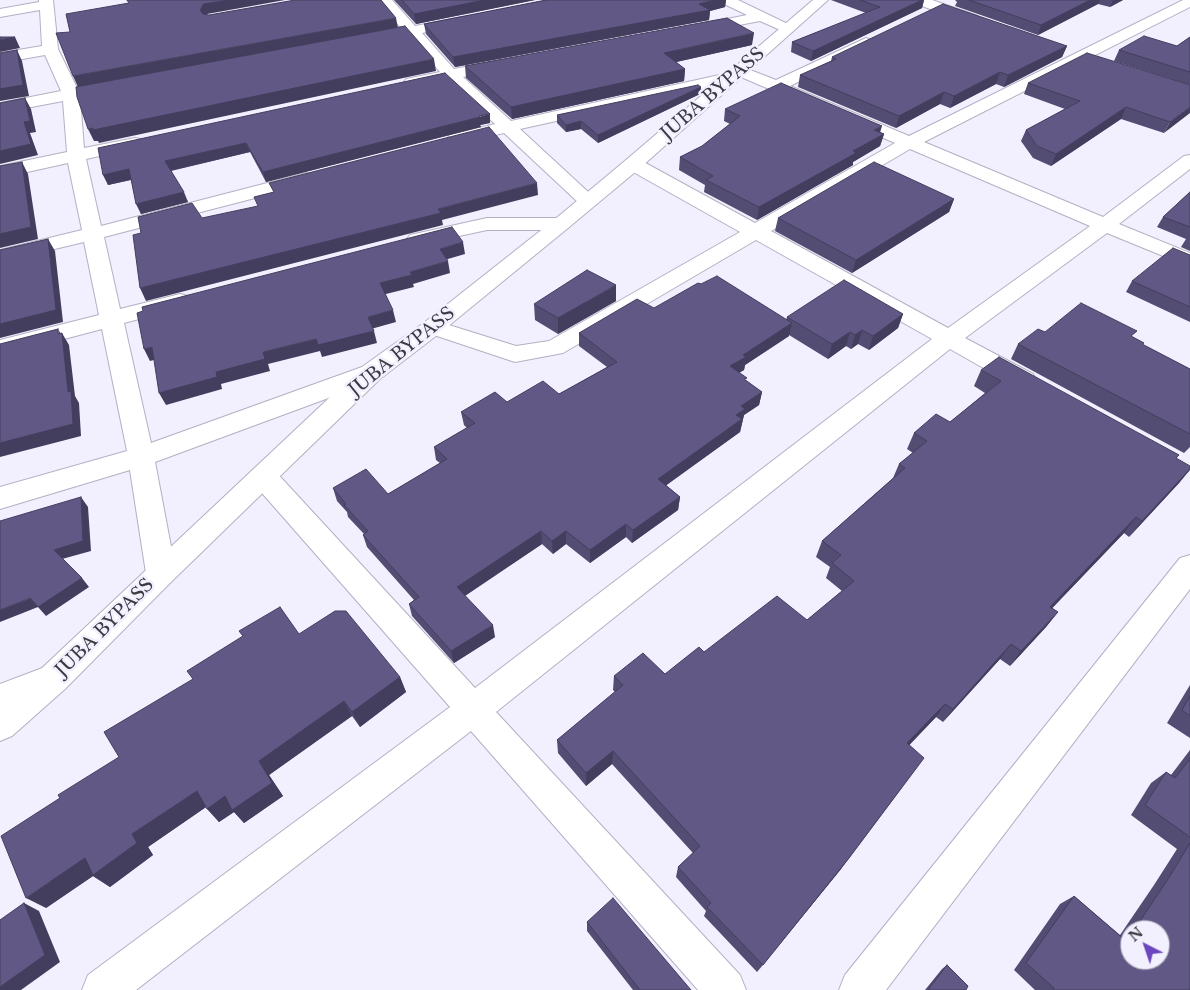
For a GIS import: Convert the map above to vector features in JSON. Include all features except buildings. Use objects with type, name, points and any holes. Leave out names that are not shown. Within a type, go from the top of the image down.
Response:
[{"type":"street","points":[[384,0],[450,74],[588,201]]},
{"type":"street","points":[[727,0],[787,29]]},
{"type":"street","name":"JUBA BYPASS","points":[[0,725],[53,679],[371,372],[434,327],[561,224],[633,164],[821,0]]},
{"type":"street","points":[[918,0],[985,24]]},
{"type":"street","points":[[921,16],[955,0]]},
{"type":"street","points":[[434,327],[515,354],[555,348],[910,142],[1078,56],[1190,2]]},
{"type":"street","points":[[0,13],[47,3],[50,49],[70,94],[76,156],[141,457],[161,573]]},
{"type":"street","points":[[683,31],[760,17]]},
{"type":"street","points":[[363,40],[480,18]]},
{"type":"street","points":[[777,86],[876,38]]},
{"type":"street","points":[[0,58],[50,49]]},
{"type":"street","points":[[1059,50],[1096,62]]},
{"type":"street","points":[[393,87],[450,74],[518,62]]},
{"type":"street","points":[[438,144],[737,74],[777,86],[1190,261]]},
{"type":"street","points":[[0,108],[100,89]]},
{"type":"street","points":[[0,172],[153,139]]},
{"type":"street","points":[[103,990],[473,710],[948,338],[1106,224],[1190,160]]},
{"type":"street","points":[[633,164],[756,230],[1044,391]]},
{"type":"street","points":[[0,256],[93,234],[323,174]]},
{"type":"street","points":[[397,244],[487,224],[561,224]]},
{"type":"street","points":[[0,348],[197,296]]},
{"type":"street","points":[[0,498],[141,457],[371,372]]},
{"type":"street","points":[[264,477],[725,990]]},
{"type":"street","points":[[860,990],[1190,567]]},
{"type":"street","points":[[0,699],[53,679]]}]
